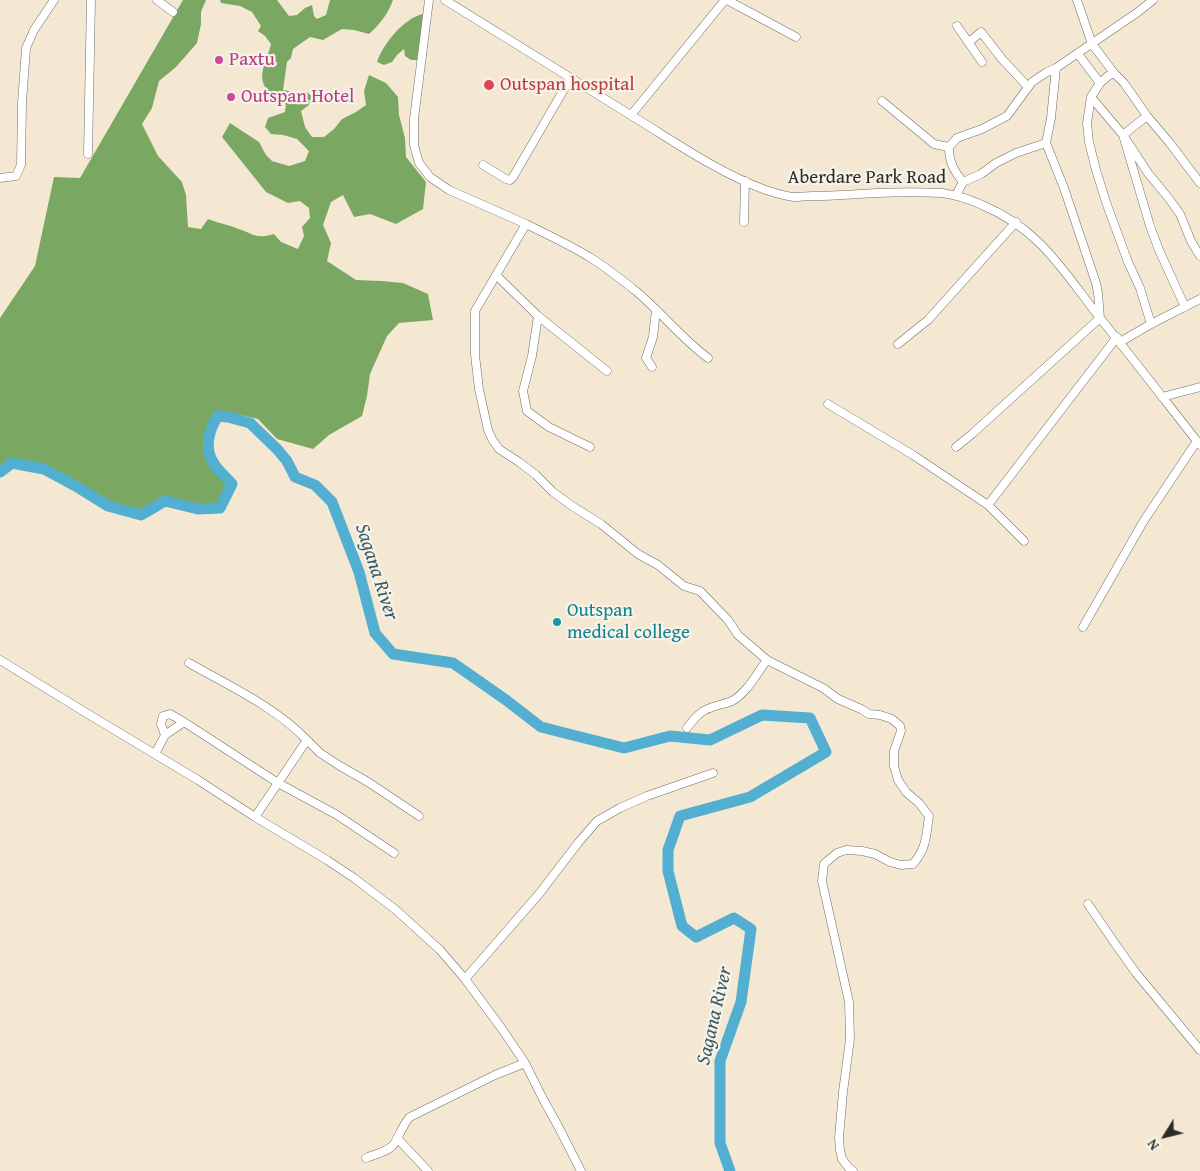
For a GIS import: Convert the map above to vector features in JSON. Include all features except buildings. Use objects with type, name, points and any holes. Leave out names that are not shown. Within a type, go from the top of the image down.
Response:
[{"type":"street","points":[[0,178],[16,176],[21,165],[22,103],[26,48],[34,30],[54,0]]},
{"type":"street","points":[[88,154],[91,0]]},
{"type":"street","points":[[157,0],[173,12]]},
{"type":"street","points":[[429,0],[414,119],[414,145],[419,163],[430,177],[449,190],[526,224],[590,257],[639,294],[695,348],[708,358]]},
{"type":"street","name":"Aberdare Park Road","points":[[445,0],[570,79],[712,164],[745,181],[777,194],[794,197],[908,192],[956,195],[991,209],[1016,222],[1058,262],[1198,443]]},
{"type":"street","points":[[631,115],[726,0],[796,37]]},
{"type":"street","points":[[1077,0],[1092,44],[1200,183]]},
{"type":"street","points":[[963,182],[954,170],[949,156],[949,147],[957,138],[1007,116],[1028,87],[1047,72],[1078,54],[1138,12],[1152,0]]},
{"type":"street","points":[[957,26],[982,62]]},
{"type":"street","points":[[969,42],[981,32],[1002,59],[1028,87]]},
{"type":"street","points":[[1078,54],[1100,83]]},
{"type":"street","points":[[956,447],[1100,318],[1096,283],[1064,188],[1046,143],[1051,118],[1056,68]]},
{"type":"street","points":[[1114,73],[1100,83],[1091,97],[1087,123],[1089,142],[1107,204],[1128,262],[1140,288],[1151,324]]},
{"type":"street","points":[[483,165],[510,180],[570,79]]},
{"type":"street","points":[[1091,97],[1123,135],[1148,173],[1180,214],[1191,241],[1200,256]]},
{"type":"street","points":[[882,101],[934,144],[949,147]]},
{"type":"street","points":[[1123,135],[1147,116]]},
{"type":"street","points":[[1123,135],[1150,226],[1185,307]]},
{"type":"street","points":[[956,195],[963,182],[1016,153],[1046,143]]},
{"type":"street","points":[[744,222],[745,181]]},
{"type":"street","points":[[898,344],[928,320],[1016,222]]},
{"type":"street","points":[[526,224],[475,311],[475,355],[479,389],[488,430],[499,449],[536,475],[553,492],[600,524],[638,554],[658,565],[684,586],[700,591],[728,620],[738,635],[767,660],[823,688],[838,699],[869,714],[880,715],[892,720],[900,726],[901,731],[894,751],[894,766],[898,780],[906,792],[919,803],[929,816],[924,848],[920,856],[913,864],[901,865],[890,862],[875,854],[846,850],[837,853],[824,864],[823,870],[822,881],[849,1002],[850,1039],[839,1138],[842,1159],[853,1171]]},
{"type":"street","points":[[496,275],[538,316],[607,371]]},
{"type":"street","points":[[988,506],[1118,340],[1200,299]]},
{"type":"street","points":[[652,367],[646,358],[653,337],[656,310]]},
{"type":"street","points":[[538,316],[532,356],[523,391],[527,411],[549,427],[590,447]]},
{"type":"street","points":[[1162,397],[1200,387]]},
{"type":"street","points":[[828,404],[913,456],[988,506],[1024,541]]},
{"type":"street","points":[[1083,627],[1143,522],[1198,443]]},
{"type":"street","points":[[0,660],[327,860],[396,910],[440,950],[465,979],[502,1029],[525,1063],[581,1171]]},
{"type":"street","points":[[687,728],[695,718],[707,709],[740,695],[748,688],[767,660]]},
{"type":"street","points":[[189,663],[262,705],[297,730],[320,753],[419,816]]},
{"type":"street","points":[[165,735],[161,724],[163,716],[170,714],[278,783],[336,815],[394,853]]},
{"type":"street","points":[[154,754],[165,735],[184,722]]},
{"type":"street","points":[[255,817],[307,740]]},
{"type":"street","points":[[465,979],[539,894],[596,821],[647,796],[713,773]]},
{"type":"street","points":[[1088,904],[1136,973],[1200,1050]]},
{"type":"street","points":[[366,1158],[389,1148],[410,1117],[495,1075],[525,1063]]},
{"type":"street","points":[[397,1138],[428,1171]]},
{"type":"green space","points":[[183,0],[206,0],[201,12],[201,24],[197,43],[176,67],[159,81],[152,108],[142,124],[158,156],[182,182],[186,195],[188,227],[201,229],[208,219],[256,236],[274,234],[281,242],[298,249],[304,236],[302,227],[310,218],[309,208],[300,201],[288,203],[266,192],[222,137],[230,123],[259,142],[266,155],[272,161],[289,166],[305,161],[309,151],[297,139],[271,134],[265,127],[268,118],[285,112],[286,105],[270,93],[263,82],[263,70],[271,44],[258,31],[261,26],[252,12],[240,6],[221,3],[220,0],[277,0],[289,16],[297,15],[312,5],[314,16],[317,19],[326,15],[330,0],[393,0],[389,10],[369,34],[342,29],[323,40],[310,37],[293,49],[291,58],[287,62],[283,90],[305,91],[312,96],[309,105],[301,111],[305,127],[312,137],[324,137],[342,119],[366,105],[364,91],[369,75],[386,83],[398,97],[399,115],[405,138],[406,157],[426,182],[423,209],[396,224],[370,214],[354,217],[343,195],[331,202],[323,225],[331,243],[327,261],[356,280],[403,283],[428,294],[433,320],[399,323],[387,336],[370,374],[362,416],[329,435],[313,449],[277,439],[258,419],[232,413],[218,416],[210,433],[208,445],[210,457],[219,471],[232,484],[220,508],[198,509],[165,501],[141,515],[108,506],[44,469],[12,463],[0,472],[0,318],[35,266],[54,177],[80,178]]},
{"type":"green space","points":[[423,14],[417,60],[411,60],[405,56],[404,49],[392,62],[384,65],[377,62],[384,47],[395,33],[416,16]]},
{"type":"waterway","name":"Sagana River","points":[[0,472],[12,463],[44,469],[108,506],[141,515],[165,501],[198,509],[220,508],[232,484],[217,468],[210,457],[208,445],[212,427],[218,416],[250,423],[277,449],[287,461],[295,477],[315,485],[332,502],[359,572],[375,633],[393,654],[453,663],[541,727],[624,748],[670,736],[710,740],[762,715],[810,718],[826,752],[750,797],[680,816],[668,850],[668,871],[682,926],[696,937],[734,918],[751,929],[741,1002],[720,1061],[720,1143],[730,1171]]},
{"type":"place","name":"Paxtu","points":[[219,60]]},
{"type":"place","name":"Outspan hospital","points":[[489,85]]},
{"type":"place","name":"Outspan Hotel","points":[[231,97]]},
{"type":"place","name":"Outspan medical college","points":[[557,622]]}]
